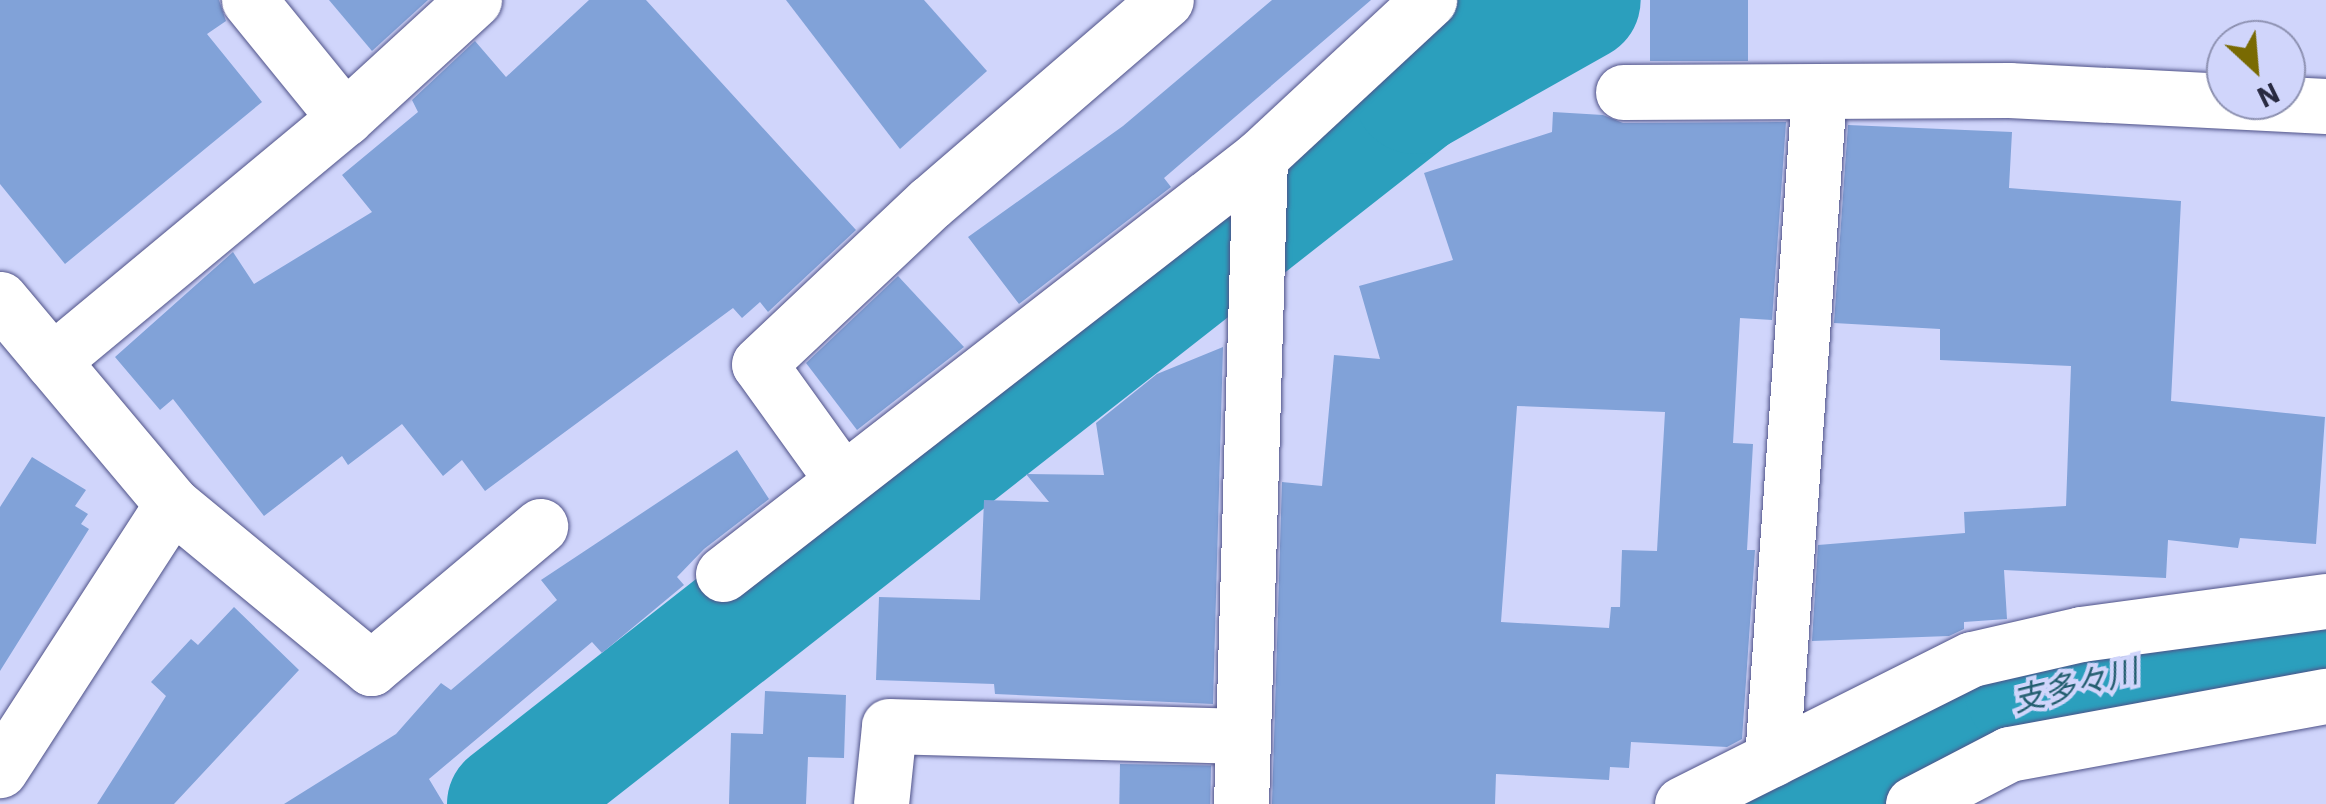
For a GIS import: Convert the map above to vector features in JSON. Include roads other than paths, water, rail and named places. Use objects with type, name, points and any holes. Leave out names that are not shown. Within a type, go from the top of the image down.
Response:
[{"type":"street","points":[[249,0],[345,118]]},
{"type":"street","points":[[52,361],[345,118],[474,0]]},
{"type":"street","points":[[841,478],[759,364],[930,203],[1166,0]]},
{"type":"street","points":[[723,574],[841,478],[1260,158],[1429,0]]},
{"type":"street","points":[[1623,92],[2009,90],[2326,106]]},
{"type":"street","points":[[1772,760],[1820,92]]},
{"type":"street","points":[[1241,804],[1260,158]]},
{"type":"street","points":[[0,299],[172,504],[371,668],[540,526]]},
{"type":"street","points":[[0,770],[172,504]]},
{"type":"street","points":[[1682,804],[1972,659],[2081,634],[2326,601]]},
{"type":"street","points":[[1913,804],[2009,754],[2326,696]]},
{"type":"street","points":[[881,804],[889,726],[1243,736]]},
{"type":"waterway","points":[[508,804],[1415,93],[1580,0]]},
{"type":"waterway","name":"支多々川","points":[[1785,804],[2026,691],[2165,663],[2326,644]]}]
